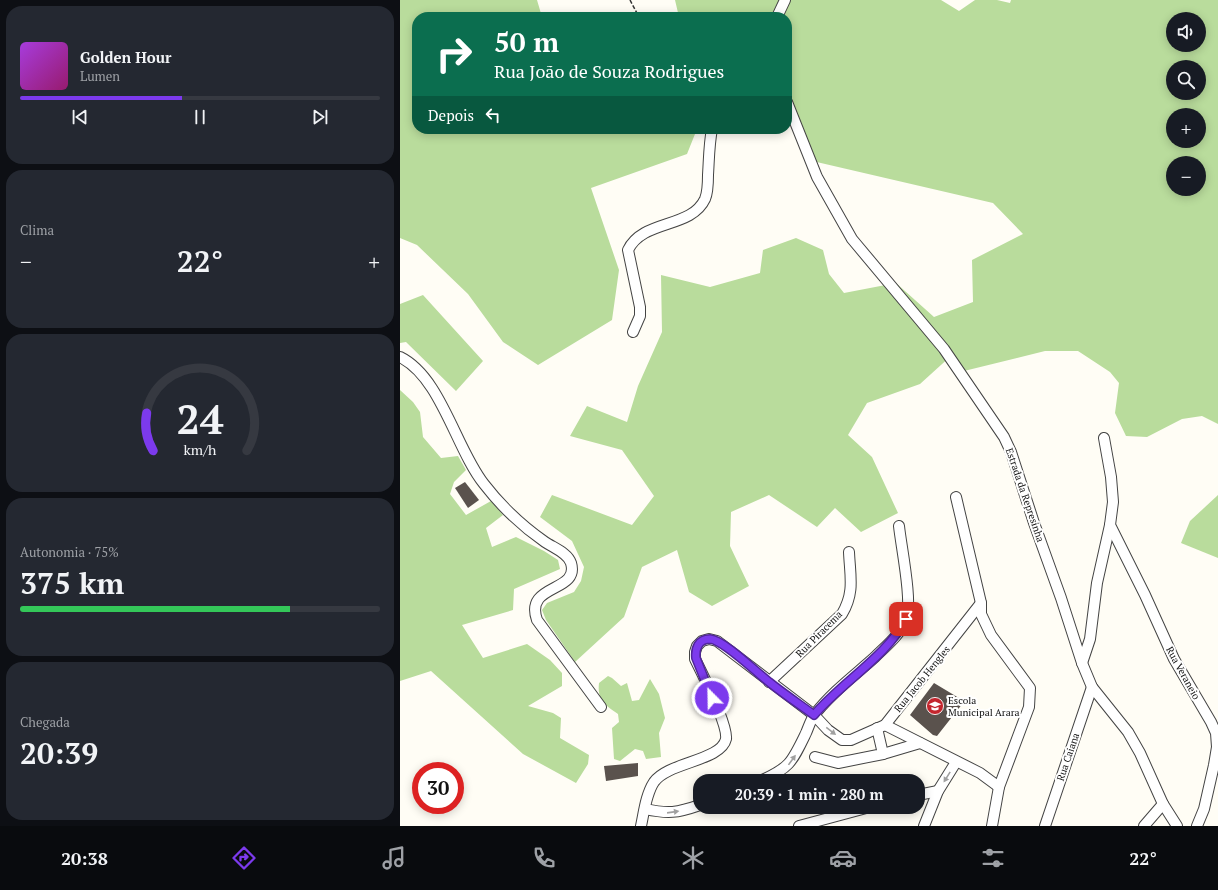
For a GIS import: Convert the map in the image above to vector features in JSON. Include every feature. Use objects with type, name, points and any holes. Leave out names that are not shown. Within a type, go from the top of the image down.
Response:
[{"type":"street","points":[[779,12],[785,0]]},
{"type":"street","name":"Estrada da Represinha","points":[[792,114],[817,177],[852,239],[944,349],[1004,437],[1011,452],[1082,663],[1092,687],[1128,732],[1140,753],[1163,804],[1177,826]]},
{"type":"street","points":[[633,332],[640,316],[640,307],[628,250],[636,238],[644,233],[685,217],[703,203],[706,198],[712,134]]},
{"type":"street","points":[[400,357],[413,366],[428,381],[483,484],[509,513],[570,560],[572,572],[570,576],[566,581],[541,595],[536,604],[535,615],[558,650],[601,707]]},
{"type":"street","points":[[1082,663],[1090,639],[1097,584],[1110,525],[1113,502],[1111,477],[1104,438]]},
{"type":"street","points":[[956,498],[981,604],[981,614],[991,635],[1027,684],[1030,694],[1029,706],[999,787],[992,826]]},
{"type":"street","name":"Rua Veraneio","points":[[1110,525],[1145,595],[1174,659],[1216,733],[1217,747],[1214,765],[1204,809],[1197,826]]},
{"type":"street","points":[[775,774],[789,765],[794,758],[814,715],[900,631],[906,619],[908,604],[899,526]]},
{"type":"street","name":"Rua Piracema","points":[[769,682],[842,614],[848,603],[850,594],[848,552]]},
{"type":"street","name":"Rua Jacob Hengles","points":[[814,715],[828,730],[842,740],[851,740],[881,726],[981,604]]},
{"type":"street","points":[[641,826],[650,790],[655,781],[673,769],[716,752],[726,739],[724,725],[696,658],[695,652],[697,646],[702,641],[709,639],[717,641],[814,715]]},
{"type":"street","name":"Rua Caiana","points":[[1044,826],[1092,687]]},
{"type":"street","points":[[883,754],[881,726],[920,743],[980,773],[999,787]]},
{"type":"street","points":[[815,757],[838,763],[883,754],[920,743]]},
{"type":"street","points":[[924,826],[938,791],[956,762]]},
{"type":"street","points":[[925,794],[938,791]]},
{"type":"street","points":[[1144,826],[1163,804]]},
{"type":"street","points":[[645,809],[663,813],[693,808]]},
{"type":"street","points":[[799,826],[844,814]]},
{"type":"path","points":[[630,0],[636,12]]},
{"type":"green space","points":[[400,0],[537,0],[541,12],[412,12],[412,134],[695,134],[687,154],[591,188],[619,270],[612,320],[538,365],[503,342],[468,294],[417,245],[400,238]]},
{"type":"green space","points":[[675,0],[941,0],[959,11],[975,0],[997,0],[1010,3],[1011,0],[1218,0],[1218,424],[1202,416],[1182,419],[1147,437],[1126,436],[1115,413],[1119,383],[1110,372],[1078,351],[1045,351],[964,371],[952,355],[920,384],[867,403],[848,435],[872,457],[898,513],[861,532],[835,508],[817,527],[769,495],[731,512],[730,546],[749,586],[712,606],[689,592],[677,550],[642,567],[624,617],[575,662],[546,620],[542,610],[547,603],[574,592],[581,581],[584,567],[572,541],[540,517],[552,495],[632,525],[654,496],[622,450],[570,436],[587,406],[627,422],[638,386],[662,332],[661,275],[710,287],[760,273],[763,250],[796,238],[823,250],[829,274],[844,293],[896,283],[934,317],[973,302],[972,260],[1023,234],[993,203],[808,160],[792,117],[792,12],[678,12]]},
{"type":"green space","points":[[423,295],[483,361],[456,391],[406,342],[400,343],[400,304]]},
{"type":"green space","points":[[400,390],[413,402],[420,412],[423,437],[441,458],[458,456],[466,470],[454,482],[450,494],[466,515],[491,501],[503,515],[486,528],[492,547],[516,537],[558,560],[560,569],[514,589],[513,610],[462,625],[483,658],[527,644],[550,660],[562,673],[562,686],[528,706],[553,713],[561,718],[560,738],[589,755],[588,764],[576,783],[523,754],[431,671],[400,681]]},
{"type":"green space","points":[[1218,495],[1218,558],[1181,543],[1190,521]]},
{"type":"green space","points":[[608,676],[621,686],[627,683],[632,701],[639,700],[650,679],[659,694],[665,718],[659,733],[661,757],[646,759],[643,751],[635,749],[620,761],[614,759],[612,728],[619,722],[618,714],[603,702],[599,694],[599,683]]},
{"type":"building","points":[[465,482],[479,500],[468,508],[455,488]]},
{"type":"building","name":"Escola Municipal Arara","points":[[934,683],[962,700],[960,702],[963,703],[937,736],[933,735],[910,715]]},
{"type":"building","points":[[638,763],[638,776],[606,781],[604,766]]},
{"type":"place","name":"Escola Municipal Arara","points":[[935,706]]},
{"type":"route","points":[[712,698],[696,658],[695,652],[697,646],[702,641],[709,639],[717,641],[814,715],[832,696],[890,642],[900,631],[906,619]]}]
